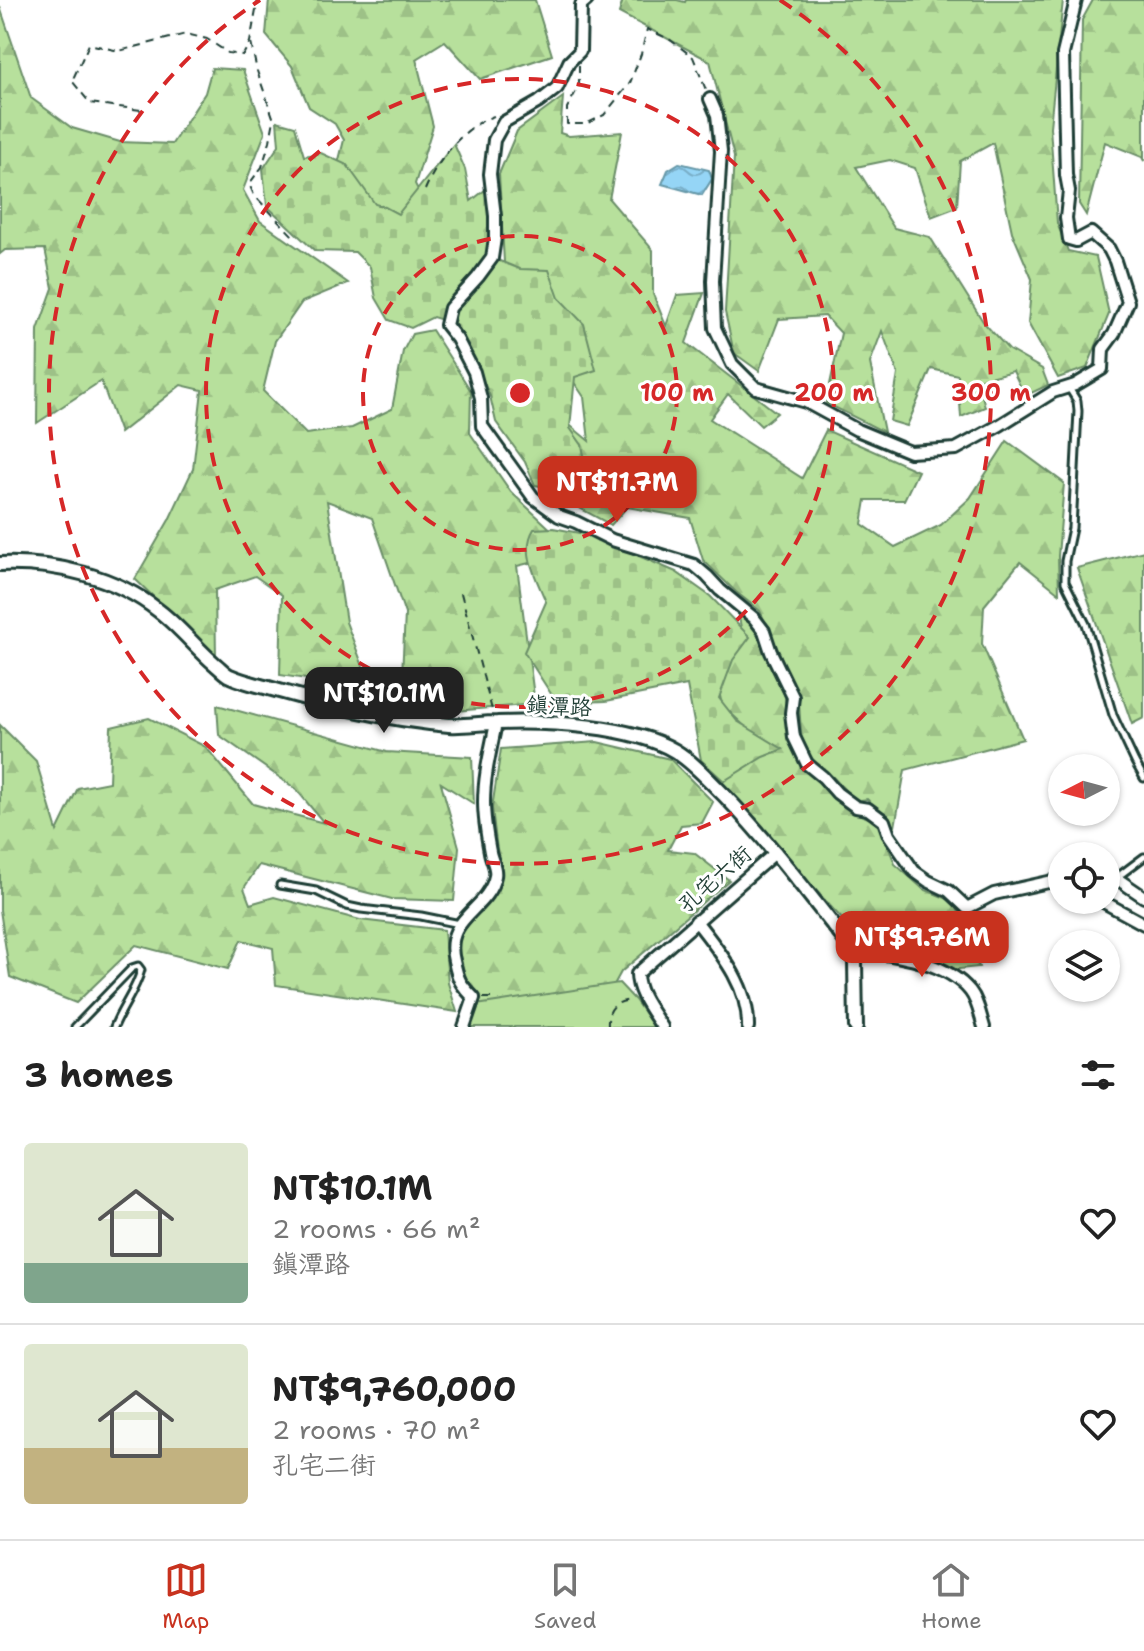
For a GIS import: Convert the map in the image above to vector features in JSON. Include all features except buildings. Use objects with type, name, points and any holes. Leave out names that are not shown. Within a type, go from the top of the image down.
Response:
[{"type":"street","points":[[587,0],[581,5],[580,51],[569,62],[557,88],[504,122],[494,140],[490,174],[495,216],[492,258],[450,308],[446,325],[474,372],[481,398],[482,426],[533,497],[544,507],[612,540],[694,565],[754,618],[764,631],[793,697],[794,737],[807,764],[837,793],[884,821],[889,835],[914,871],[949,891],[967,908],[994,894],[1048,882]]},
{"type":"street","points":[[710,99],[717,115],[721,151],[713,281],[715,328],[732,364],[756,388],[806,402],[857,430],[910,452],[956,449],[1053,392],[1102,369],[1103,349],[1114,334],[1128,302],[1109,249],[1091,233],[1076,241],[1069,239],[1063,54],[1076,0]]},
{"type":"street","name":"鎮潭路","points":[[0,564],[51,565],[114,585],[159,611],[229,676],[258,685],[391,718],[471,726],[496,723],[568,724],[603,728],[644,739],[675,751],[699,770],[776,852]]},
{"type":"street","points":[[464,1027],[474,998],[461,985],[452,955],[453,936],[480,903],[496,873],[484,804],[485,777],[496,723]]},
{"type":"street","name":"孔宅六街","points":[[662,1027],[643,996],[637,974],[776,852],[852,949]]},
{"type":"street","points":[[1120,881],[1144,897]]},
{"type":"street","points":[[1120,911],[1144,924]]},
{"type":"street","points":[[696,921],[731,968],[748,1016],[748,1027]]},
{"type":"street","points":[[856,1027],[852,949],[928,964],[952,977],[969,990],[977,1003],[984,1027]]},
{"type":"lane","points":[[1069,387],[1077,401],[1078,411],[1072,528],[1065,561],[1065,582],[1086,624],[1113,715],[1144,778]]},
{"type":"lane","points":[[1120,875],[1144,857]]},
{"type":"lane","points":[[280,885],[316,891],[347,906],[461,924]]},
{"type":"lane","points":[[75,1027],[132,968],[138,966],[141,970],[139,979],[114,1027]]},
{"type":"path","points":[[141,110],[90,103],[72,81],[89,44],[119,51],[186,34],[207,39],[228,53],[243,55],[250,42],[258,0]]},
{"type":"path","points":[[580,51],[579,86],[567,108],[567,124],[586,124],[604,115],[630,83],[647,29],[669,39],[693,57],[710,99]]},
{"type":"path","points":[[250,42],[274,120],[262,167],[249,184],[254,195],[293,236]]},
{"type":"path","points":[[425,190],[433,171],[454,144],[479,121],[502,114]]},
{"type":"path","points":[[461,593],[487,699],[496,723]]},
{"type":"path","points":[[608,1027],[610,1010],[619,1001],[633,1000]]},
{"type":"green space","points":[[269,0],[535,0],[552,55],[480,79],[445,41],[416,59],[433,126],[415,184],[455,261],[327,208],[344,140],[335,124],[309,107],[292,66],[266,35]]},
{"type":"green space","points":[[623,0],[1063,0],[1050,127],[1057,223],[1068,251],[1096,257],[1109,314],[1087,368],[1058,378],[1028,323],[1032,279],[1012,232],[993,143],[960,161],[957,207],[931,217],[915,168],[890,160],[856,167],[894,228],[930,237],[984,323],[1009,350],[1042,369],[1048,385],[1025,396],[1013,371],[978,380],[985,407],[961,417],[958,375],[931,369],[907,426],[890,421],[898,374],[882,331],[870,363],[884,432],[826,403],[841,333],[825,316],[779,319],[759,371],[734,353],[725,312],[734,157],[710,61],[619,13]]},
{"type":"green space","points":[[1093,0],[1144,0],[1144,161],[1142,157],[1105,142],[1086,215],[1079,204],[1082,20]]},
{"type":"green space","points":[[0,7],[31,98],[72,128],[120,142],[172,144],[205,93],[212,68],[243,70],[265,133],[243,190],[260,221],[348,283],[302,302],[275,341],[263,391],[306,434],[352,428],[392,409],[403,351],[412,334],[432,330],[471,391],[470,433],[511,492],[575,552],[517,566],[535,704],[455,711],[401,695],[405,614],[372,518],[327,501],[346,622],[364,669],[344,685],[280,675],[282,595],[255,576],[215,590],[216,657],[135,579],[169,520],[193,469],[202,390],[181,385],[120,433],[101,381],[37,423],[38,330],[53,288],[45,249],[5,250],[0,254]]},
{"type":"green space","points":[[563,97],[560,133],[569,136],[622,132],[609,199],[653,250],[653,294],[666,326],[677,295],[704,293],[686,343],[777,413],[761,426],[728,394],[710,419],[802,478],[826,430],[918,471],[904,500],[866,500],[862,524],[895,547],[941,525],[970,498],[1007,441],[1064,483],[1058,556],[1059,593],[1020,562],[984,606],[982,644],[1023,739],[905,770],[895,827],[867,799],[855,801],[802,746],[799,703],[760,611],[703,560],[690,518],[627,507],[611,525],[559,497],[512,421],[537,398],[589,441],[584,397],[505,280],[499,174],[517,131]]},
{"type":"green space","points":[[277,121],[295,126],[304,156],[321,153],[347,165],[375,204],[398,214],[454,144],[465,169],[471,201],[485,190],[499,197],[492,201],[492,258],[520,269],[549,270],[559,298],[584,324],[596,370],[575,377],[570,428],[582,445],[588,477],[574,492],[535,485],[525,462],[496,422],[490,396],[461,333],[452,323],[433,317],[411,328],[389,320],[376,298],[370,267],[355,252],[315,251],[267,206],[263,169],[279,145]]},
{"type":"green space","points":[[553,528],[590,535],[676,572],[710,596],[750,637],[733,660],[719,698],[737,721],[783,749],[763,757],[724,781],[701,760],[687,685],[606,701],[557,703],[524,652],[546,602],[531,566],[530,538],[534,529]]},
{"type":"green space","points":[[1144,551],[1144,718],[1132,724],[1077,568]]},
{"type":"green space","points":[[738,612],[756,627],[778,676],[785,697],[789,741],[821,784],[861,815],[879,822],[895,864],[923,889],[953,901],[979,967],[950,970],[935,959],[859,944],[853,931],[710,773],[737,755],[768,748],[722,705],[717,682],[743,638]]},
{"type":"green space","points":[[217,705],[387,752],[472,757],[474,804],[441,783],[459,847],[454,901],[392,899],[259,865],[244,888],[250,904],[274,897],[360,920],[444,930],[448,983],[457,1012],[276,985],[273,948],[241,940],[228,969],[136,945],[76,1003],[10,977],[0,910],[0,725],[36,761],[57,831],[78,788],[109,782],[111,727],[149,718],[206,747],[253,804],[324,823],[296,789],[219,735]]},
{"type":"green space","points":[[597,742],[670,759],[713,802],[702,823],[681,825],[668,850],[694,853],[729,880],[621,972],[609,994],[469,1027],[478,992],[466,979],[457,944],[462,933],[501,884],[492,808],[501,749]]},
{"type":"green space","points":[[619,983],[654,1027],[462,1027],[470,1006]]},
{"type":"water","points":[[679,163],[709,170],[712,179],[702,195],[662,184],[668,170]]}]
